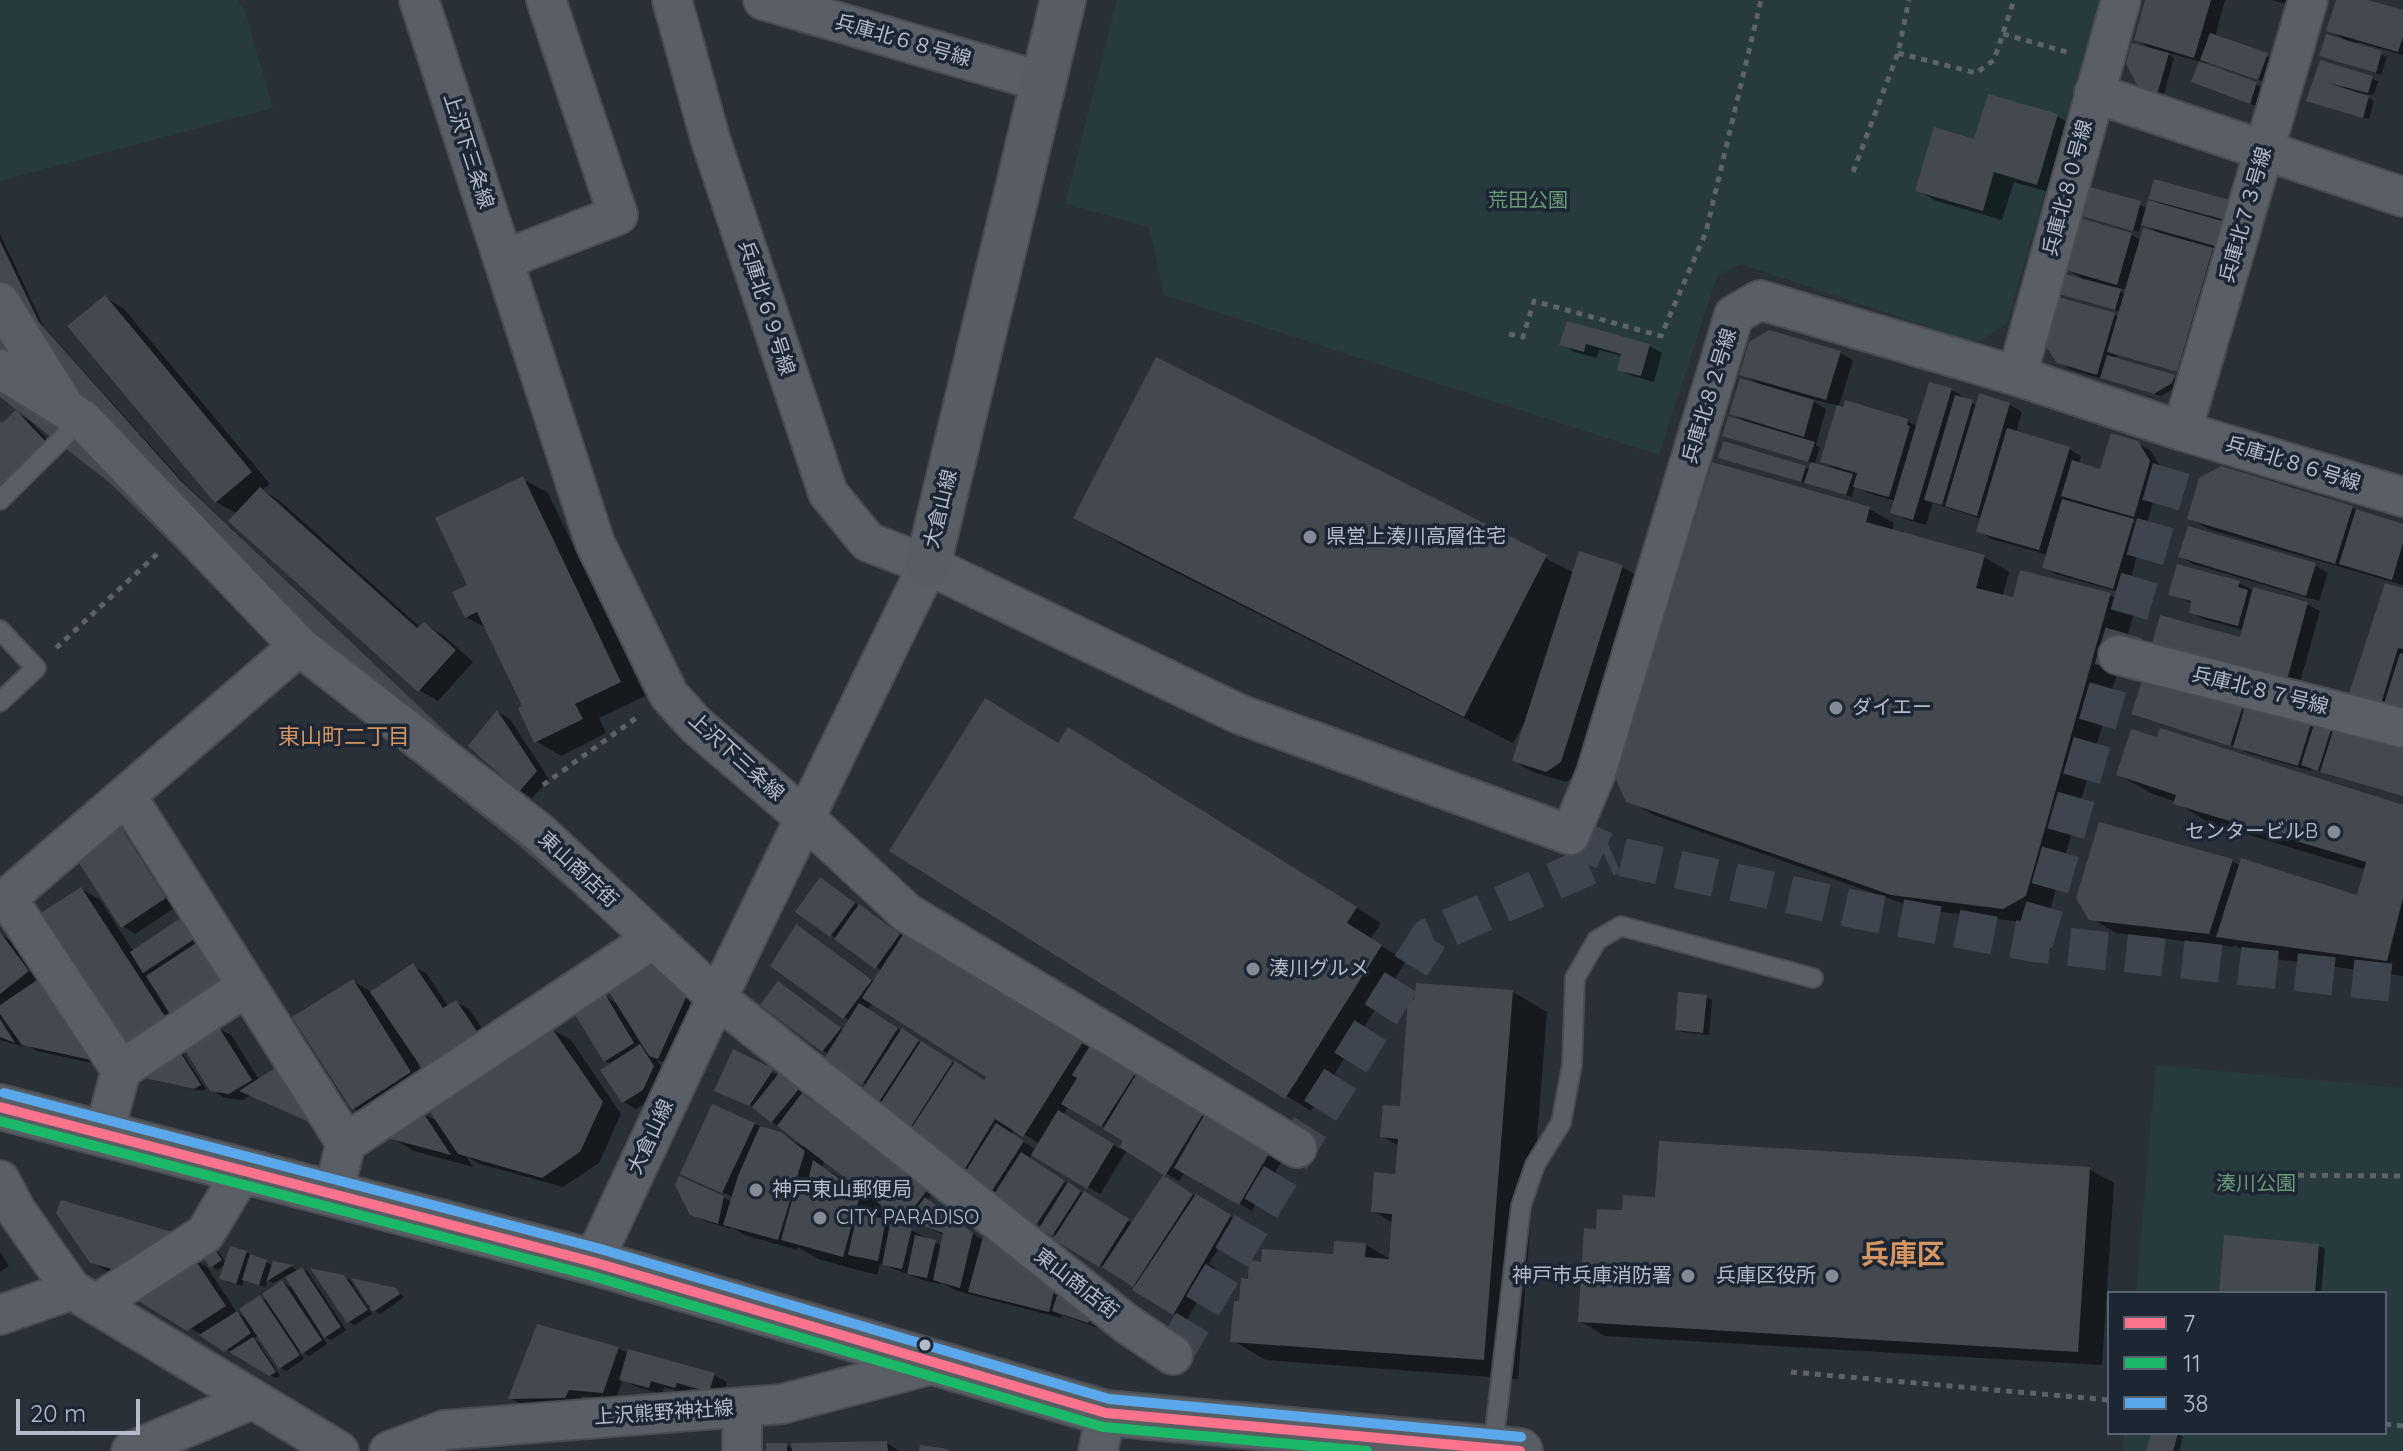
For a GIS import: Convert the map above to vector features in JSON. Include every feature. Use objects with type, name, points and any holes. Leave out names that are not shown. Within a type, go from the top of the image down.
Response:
[{"type":"street","name":"上沢下三条線","points":[[419,0],[595,543],[669,695],[696,725],[805,818],[907,913],[1297,1148]]},
{"type":"street","points":[[503,260],[618,215],[546,0]]},
{"type":"street","name":"兵庫北６９号線","points":[[672,0],[710,138],[828,493],[868,542],[928,565],[1239,714],[1570,835]]},
{"type":"street","name":"兵庫北６８号線","points":[[765,0],[1043,82]]},
{"type":"street","name":"大倉山線","points":[[593,1262],[717,998],[928,565],[1063,0]]},
{"type":"street","name":"兵庫北８０号線","points":[[2017,376],[2121,0]]},
{"type":"street","name":"兵庫北７３号線","points":[[2182,431],[2308,0]]},
{"type":"street","points":[[2098,78],[2265,151],[2403,197]]},
{"type":"street","name":"兵庫北８２号線","points":[[1570,835],[1596,773],[1734,315],[1760,300],[2017,376],[2182,431]]},
{"type":"street","points":[[0,302],[74,415]]},
{"type":"street","name":"東山商店街","points":[[0,369],[74,415],[186,525],[299,646],[540,833],[717,998],[1127,1324],[1173,1355]]},
{"type":"street","name":"兵庫北８６号線","points":[[2182,431],[2403,497]]},
{"type":"street","points":[[121,1070],[3,901],[299,646]]},
{"type":"street","name":"兵庫北８７号線","points":[[2118,655],[2403,728]]},
{"type":"street","points":[[126,795],[346,1143]]},
{"type":"street","points":[[333,1194],[346,1143],[653,939]]},
{"type":"street","points":[[104,1134],[121,1070],[247,986]]},
{"type":"street","points":[[0,1107],[593,1262],[938,1363],[1102,1432],[1506,1450]]},
{"type":"street","points":[[0,1315],[84,1297],[205,1234],[243,1170]]},
{"type":"street","points":[[0,1180],[17,1212],[84,1297],[339,1451]]},
{"type":"street","name":"上沢熊野神社線","points":[[389,1451],[444,1430],[782,1404],[938,1363]]},
{"type":"street","points":[[131,1451],[253,1399]]},
{"type":"street","points":[[742,1407],[742,1451]]},
{"type":"lane","points":[[0,500],[74,415]]},
{"type":"lane","points":[[0,630],[36,668],[0,702]]},
{"type":"lane","points":[[1506,1450],[1521,1206],[1535,1165],[1561,1123],[1572,1065],[1575,978],[1597,940],[1621,926],[1813,978]]},
{"type":"path","points":[[1509,334],[1523,337],[1534,301],[1661,336],[1706,232],[1761,0]]},
{"type":"path","points":[[1853,172],[1898,53],[1909,0]]},
{"type":"path","points":[[1898,53],[1976,73],[1994,60],[2014,0]]},
{"type":"path","points":[[2003,34],[2098,78]]},
{"type":"path","points":[[36,668],[186,525]]},
{"type":"path","points":[[509,809],[669,695]]},
{"type":"path","points":[[2238,1175],[2403,1176]]},
{"type":"path","points":[[1791,1372],[2107,1400]]},
{"type":"green space","points":[[0,0],[237,0],[245,11],[273,108],[0,181]]},
{"type":"green space","name":"荒田公園","points":[[1117,0],[2100,0],[2007,324],[1976,343],[1741,264],[1717,276],[1659,455],[1164,295],[1149,227],[1065,204]]},
{"type":"green space","name":"湊川公園","points":[[2156,1065],[2403,1088],[2403,1451],[2122,1451],[2124,1435],[2387,1435],[2387,1291],[2136,1291]]},
{"type":"building","points":[[2145,0],[2211,0],[2194,58],[2134,40]]},
{"type":"building","points":[[2336,0],[2368,0],[2403,10],[2403,37],[2398,52],[2326,31]]},
{"type":"building","points":[[2210,33],[2268,53],[2258,80],[2200,60]]},
{"type":"building","points":[[2326,34],[2382,51],[2376,73],[2319,56]]},
{"type":"building","points":[[2132,43],[2169,53],[2157,95],[2140,91],[2126,63]]},
{"type":"building","points":[[2320,60],[2373,76],[2368,93],[2325,82],[2369,96],[2363,118],[2306,101]]},
{"type":"building","points":[[2199,61],[2257,82],[2250,104],[2191,82]]},
{"type":"building","points":[[1988,94],[2058,114],[2037,185],[1994,172],[1983,211],[1915,191],[1934,127],[1974,139]]},
{"type":"building","points":[[2154,179],[2230,200],[2225,220],[2148,199]]},
{"type":"building","points":[[2090,187],[2141,201],[2133,231],[2082,216]]},
{"type":"building","points":[[2148,200],[2222,221],[2215,246],[2141,225]]},
{"type":"building","points":[[2080,218],[2132,233],[2117,285],[2065,270]]},
{"type":"building","points":[[2143,228],[2213,248],[2177,372],[2107,352]]},
{"type":"building","points":[[0,241],[39,322],[181,481],[535,816],[695,999],[516,843],[361,720],[224,595],[111,484],[0,397]]},
{"type":"building","points":[[2065,274],[2121,289],[2115,310],[2059,294]]},
{"type":"building","points":[[105,295],[252,472],[215,503],[67,326]]},
{"type":"building","points":[[2058,297],[2115,313],[2097,375],[2057,363],[2044,344]]},
{"type":"building","points":[[1567,321],[1650,344],[1641,376],[1617,370],[1621,354],[1586,344],[1584,352],[1559,345]]},
{"type":"building","points":[[1769,330],[1841,351],[1826,400],[1739,375],[1749,342]]},
{"type":"building","points":[[2107,355],[2175,375],[2172,383],[2154,394],[2100,378]]},
{"type":"building","name":"県営上湊川高層住宅","points":[[1156,357],[1547,555],[1464,717],[1073,518]]},
{"type":"building","points":[[1740,378],[1814,400],[1804,437],[1729,414]]},
{"type":"building","points":[[1929,382],[1952,388],[1913,520],[1890,513]]},
{"type":"building","points":[[1979,393],[2010,403],[1977,516],[1945,506]]},
{"type":"building","points":[[1955,395],[1973,400],[1942,505],[1924,500]]},
{"type":"building","points":[[1845,400],[1908,419],[1907,425],[1910,426],[1889,497],[1853,487],[1857,473],[1820,462],[1837,405],[1843,407]]},
{"type":"building","points":[[16,410],[47,443],[0,489],[0,420],[2,423]]},
{"type":"building","points":[[1728,416],[1815,442],[1808,462],[1722,436]]},
{"type":"building","points":[[2007,428],[2070,447],[2039,550],[1976,532]]},
{"type":"building","points":[[2111,433],[2138,441],[2150,461],[2134,517],[2061,496],[2072,460],[2100,469]]},
{"type":"building","points":[[1723,441],[1806,466],[1801,482],[1718,458]]},
{"type":"building","points":[[1712,462],[1870,507],[1866,522],[1985,555],[1976,588],[2013,597],[2020,570],[2111,593],[2026,896],[2003,909],[1891,895],[1626,802],[1615,778]]},
{"type":"building","points":[[1811,462],[1853,474],[1846,495],[1804,483]]},
{"type":"building","points":[[2221,466],[2353,506],[2335,564],[2187,519],[2199,478]]},
{"type":"building","points":[[523,476],[621,682],[575,704],[583,719],[534,743],[518,708],[522,706],[477,612],[465,618],[452,592],[467,585],[435,518]]},
{"type":"building","points":[[260,487],[417,628],[424,622],[456,650],[418,692],[228,521]]},
{"type":"building","points":[[2062,499],[2134,519],[2113,589],[2042,568]]},
{"type":"building","points":[[2356,509],[2403,524],[2403,543],[2392,580],[2339,564]]},
{"type":"building","points":[[2188,526],[2316,563],[2306,596],[2178,557]]},
{"type":"building","points":[[1579,551],[1623,565],[1561,762],[1546,772],[1512,761]]},
{"type":"building","points":[[2177,564],[2240,581],[2238,587],[2248,590],[2238,626],[2189,613],[2191,601],[2168,595]]},
{"type":"building","points":[[2385,583],[2403,588],[2403,649],[2398,648],[2380,707],[2348,697]]},
{"type":"building","points":[[2253,587],[2308,602],[2286,684],[2151,647],[2160,615],[2240,637]]},
{"type":"building","points":[[2400,653],[2403,654],[2403,713],[2383,707]]},
{"type":"building","points":[[2144,675],[2245,700],[2230,746],[2131,714]]},
{"type":"building","points":[[985,698],[1058,743],[1068,727],[1357,907],[1347,923],[1382,945],[1285,1099],[889,851]]},
{"type":"building","points":[[2246,702],[2313,717],[2298,766],[2233,747]]},
{"type":"building","points":[[497,710],[537,771],[519,792],[468,746]]},
{"type":"building","points":[[2316,718],[2333,723],[2318,771],[2301,765]]},
{"type":"building","points":[[2336,721],[2403,738],[2403,796],[2320,772]]},
{"type":"building","name":"センタービルB","points":[[2160,728],[2403,805],[2403,898],[2387,961],[2216,937],[2241,858],[2357,895],[2366,862],[2173,804],[2176,795],[2116,775],[2131,729],[2157,737]]},
{"type":"building","points":[[2099,822],[2233,859],[2209,934],[2089,920],[2076,898]]},
{"type":"building","points":[[121,827],[166,898],[121,928],[75,857]]},
{"type":"building","points":[[820,877],[855,903],[830,937],[795,912]]},
{"type":"building","points":[[81,887],[170,1024],[125,1053],[36,916]]},
{"type":"building","points":[[859,904],[900,934],[875,969],[834,939]]},
{"type":"building","points":[[185,915],[199,936],[143,973],[130,952]]},
{"type":"building","points":[[796,924],[872,980],[843,1019],[770,966]]},
{"type":"building","points":[[906,930],[1083,1042],[1023,1137],[995,1119],[964,1170],[909,1132],[955,1061],[984,1080],[986,1077],[862,998]]},
{"type":"building","points":[[0,932],[29,971],[0,994]]},
{"type":"building","points":[[202,939],[230,983],[173,1019],[146,976]]},
{"type":"building","points":[[648,960],[687,995],[658,1059],[649,1056],[606,987]]},
{"type":"building","points":[[413,963],[443,1008],[456,1000],[478,1033],[423,1070],[370,992]]},
{"type":"building","points":[[49,972],[103,1052],[91,1060],[22,1045],[0,1014],[0,1005]]},
{"type":"building","points":[[353,979],[411,1072],[352,1110],[292,1017]]},
{"type":"building","points":[[778,981],[841,1028],[822,1052],[760,1005]]},
{"type":"building","points":[[1416,983],[1513,990],[1484,1360],[1230,1342],[1234,1301],[1239,1301],[1241,1278],[1248,1279],[1249,1260],[1261,1262],[1262,1249],[1333,1254],[1334,1241],[1366,1243],[1365,1257],[1389,1259],[1392,1214],[1371,1212],[1374,1172],[1395,1174],[1398,1139],[1380,1137],[1383,1105],[1400,1106],[1408,999],[1414,1000]]},
{"type":"building","points":[[1678,992],[1707,995],[1703,1033],[1675,1030]]},
{"type":"building","points":[[605,994],[634,1043],[604,1062],[574,1013]]},
{"type":"building","points":[[859,1003],[898,1028],[862,1085],[823,1060]]},
{"type":"building","points":[[0,1019],[15,1043],[0,1037]]},
{"type":"building","points":[[218,1026],[252,1080],[229,1094],[210,1091],[183,1047]]},
{"type":"building","points":[[551,1027],[603,1102],[580,1152],[542,1178],[458,1154],[428,1109]]},
{"type":"building","points":[[902,1028],[919,1040],[877,1105],[859,1094]]},
{"type":"building","points":[[921,1041],[953,1061],[907,1133],[877,1109]]},
{"type":"building","points":[[640,1044],[654,1066],[643,1090],[622,1103],[600,1070]]},
{"type":"building","points":[[1091,1044],[1136,1072],[1101,1127],[1061,1104],[1077,1078],[1072,1075]]},
{"type":"building","points":[[177,1047],[201,1085],[194,1089],[149,1079],[142,1069]]},
{"type":"building","points":[[733,1049],[774,1069],[749,1106],[714,1091]]},
{"type":"building","points":[[278,1066],[316,1125],[239,1091]]},
{"type":"building","points":[[779,1073],[799,1089],[771,1123],[752,1107]]},
{"type":"building","points":[[1137,1073],[1203,1114],[1165,1176],[1119,1147],[1123,1141],[1103,1129]]},
{"type":"building","points":[[802,1093],[928,1189],[903,1222],[777,1126]]},
{"type":"building","points":[[712,1104],[755,1123],[722,1193],[680,1174]]},
{"type":"building","points":[[1058,1110],[1114,1144],[1087,1189],[1031,1155]]},
{"type":"building","points":[[422,1111],[451,1155],[387,1138]]},
{"type":"building","points":[[1206,1112],[1271,1150],[1239,1205],[1174,1168]]},
{"type":"building","points":[[996,1123],[1024,1141],[990,1194],[962,1177]]},
{"type":"building","points":[[760,1126],[781,1132],[805,1151],[778,1240],[723,1225],[738,1176]]},
{"type":"building","name":"兵庫区役所","points":[[1659,1141],[2090,1167],[2078,1352],[1578,1322],[1584,1228],[1596,1229],[1597,1209],[1622,1210],[1623,1195],[1655,1197]]},
{"type":"building","points":[[1021,1152],[1065,1181],[1036,1225],[994,1194]]},
{"type":"building","name":"CITY PARADISO","points":[[813,1160],[847,1184],[845,1191],[860,1195],[843,1257],[781,1240],[797,1182],[807,1185]]},
{"type":"building","points":[[1163,1175],[1193,1194],[1133,1287],[1102,1267]]},
{"type":"building","points":[[679,1176],[724,1196],[718,1224],[690,1215],[675,1185]]},
{"type":"building","points":[[1068,1182],[1081,1191],[1052,1236],[1039,1228]]},
{"type":"building","points":[[1084,1191],[1129,1219],[1099,1267],[1053,1239]]},
{"type":"building","points":[[1196,1194],[1231,1215],[1173,1315],[1132,1290]]},
{"type":"building","points":[[925,1197],[973,1233],[960,1288],[933,1280],[943,1233],[908,1220]]},
{"type":"building","points":[[61,1200],[173,1232],[115,1270],[90,1263],[56,1213]]},
{"type":"building","points":[[857,1214],[886,1219],[878,1261],[848,1255]]},
{"type":"building","points":[[890,1224],[912,1228],[902,1269],[882,1265]]},
{"type":"building","points":[[915,1235],[936,1240],[927,1278],[907,1274]]},
{"type":"building","points":[[2224,1235],[2319,1244],[2315,1291],[2219,1291]]},
{"type":"building","points":[[983,1237],[1056,1283],[1049,1312],[968,1292]]},
{"type":"building","points":[[212,1245],[222,1260],[210,1268],[201,1253]]},
{"type":"building","points":[[230,1246],[247,1251],[236,1284],[219,1279]]},
{"type":"building","points":[[250,1254],[267,1260],[259,1285],[242,1280]]},
{"type":"building","points":[[194,1258],[226,1306],[187,1331],[132,1297]]},
{"type":"building","points":[[273,1261],[293,1265],[266,1282]]},
{"type":"building","points":[[302,1267],[341,1327],[324,1338],[285,1277]]},
{"type":"building","points":[[310,1268],[344,1275],[368,1310],[347,1323]]},
{"type":"building","points":[[351,1278],[396,1288],[400,1294],[373,1312]]},
{"type":"building","points":[[282,1280],[322,1340],[302,1354],[262,1294]]},
{"type":"building","points":[[1060,1286],[1095,1308],[1088,1323],[1052,1311]]},
{"type":"building","points":[[260,1295],[300,1355],[279,1369],[239,1309]]},
{"type":"building","points":[[237,1311],[251,1333],[224,1352],[199,1335]]},
{"type":"building","points":[[537,1324],[619,1347],[603,1393],[569,1390],[565,1398],[508,1399]]},
{"type":"building","points":[[253,1337],[276,1372],[269,1376],[229,1352]]},
{"type":"building","points":[[628,1349],[715,1373],[709,1392],[677,1383],[675,1388],[651,1381],[649,1388],[619,1380]]},
{"type":"building","points":[[2150,1435],[2177,1435],[2173,1451],[2146,1451]]},
{"type":"building","points":[[887,1441],[888,1451],[792,1451],[791,1443]]},
{"type":"building","points":[[766,1443],[787,1443],[787,1451],[766,1451]]},
{"type":"building","points":[[920,1445],[948,1449],[948,1451],[919,1451]]},
{"type":"tunnel","points":[[2034,943],[2182,431]]},
{"type":"tunnel","points":[[1570,835],[1613,855],[1863,911],[2034,943],[2403,984]]},
{"type":"tunnel","points":[[1173,1355],[1429,937],[1613,855]]},
{"type":"transit line","name":"38","points":[[4,1093],[597,1248],[1109,1399],[1521,1437]]},
{"type":"transit line","name":"7","points":[[0,1107],[593,1262],[1106,1413],[1520,1451]]},
{"type":"transit line","name":"11","points":[[0,1121],[589,1275],[1103,1427],[1367,1451]]},
{"type":"place","name":"県営上湊川高層住宅","points":[[1310,537]]},
{"type":"place","name":"ダイエー","points":[[1836,708]]},
{"type":"place","name":"センタービルB","points":[[2334,832]]},
{"type":"place","name":"湊川グルメ","points":[[1253,969]]},
{"type":"place","name":"神戸東山郵便局","points":[[756,1190]]},
{"type":"place","name":"CITY PARADISO","points":[[820,1218]]},
{"type":"place","name":"神戸市兵庫消防署","points":[[1688,1276]]},
{"type":"place","name":"兵庫区役所","points":[[1832,1276]]},
{"type":"district","name":"東山町二丁目","points":[[344,737]]},
{"type":"district","name":"兵庫区","points":[[1903,1256]]}]
